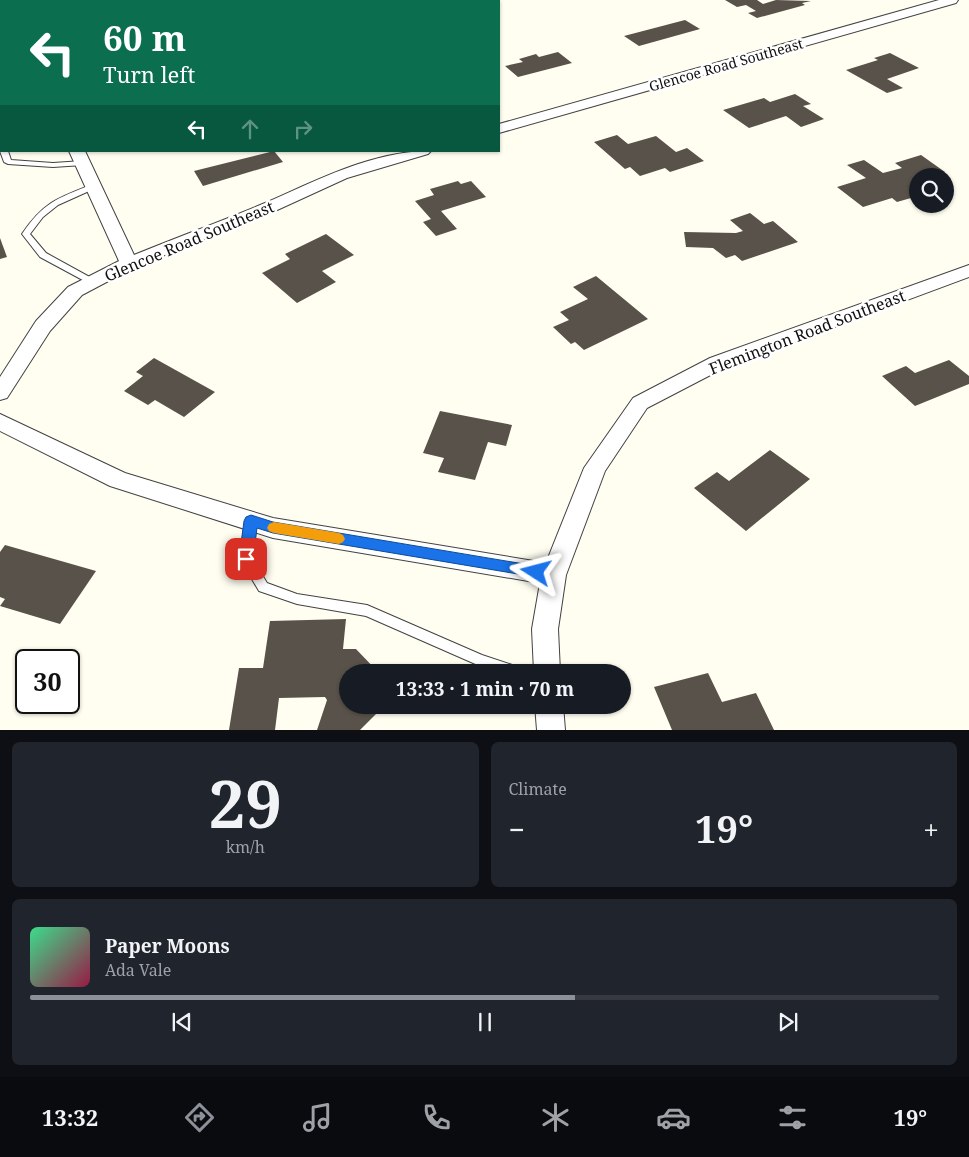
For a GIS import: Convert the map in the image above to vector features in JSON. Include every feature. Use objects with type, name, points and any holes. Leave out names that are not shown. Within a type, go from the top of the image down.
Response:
[{"type":"street","name":"Glencoe Road Southeast","points":[[500,129],[952,0]]},
{"type":"street","name":"Glencoe Road Southeast","points":[[0,393],[43,326],[75,292],[92,282],[128,263],[269,208],[341,175],[420,152]]},
{"type":"street","points":[[80,157],[128,263]]},
{"type":"street","name":"Flemington Road Southeast","points":[[547,664],[545,629],[554,575],[595,468],[640,403],[717,363],[969,271]]},
{"type":"street","points":[[0,422],[118,480],[273,528],[554,575]]},
{"type":"street","points":[[550,714],[551,730]]},
{"type":"lane","points":[[4,152],[8,162],[53,165],[80,157]]},
{"type":"lane","points":[[92,282],[43,255],[26,234],[37,216],[54,202],[94,187]]},
{"type":"lane","points":[[251,521],[246,559],[263,587],[297,599],[367,611],[492,664]]},
{"type":"building","points":[[725,0],[757,0],[763,4],[776,0],[811,1],[802,3],[805,5],[757,18],[748,13],[756,11],[746,5],[737,7]]},
{"type":"building","points":[[685,20],[700,29],[639,46],[624,36]]},
{"type":"building","points":[[558,52],[572,63],[518,77],[505,66],[523,62],[519,59],[536,54],[539,57]]},
{"type":"building","points":[[890,53],[919,68],[887,79],[903,88],[887,93],[846,70],[878,60],[874,58]]},
{"type":"building","points":[[795,94],[811,104],[803,106],[824,119],[801,127],[786,116],[749,128],[723,110],[764,98],[770,102]]},
{"type":"building","points":[[617,135],[628,144],[656,136],[676,152],[687,148],[704,161],[670,172],[665,168],[640,176],[630,167],[625,169],[594,142]]},
{"type":"building","points":[[270,152],[275,152],[283,162],[203,186],[194,171]]},
{"type":"building","points":[[921,155],[939,168],[909,168],[909,199],[897,202],[892,198],[863,207],[837,187],[866,178],[847,165],[864,160],[883,173],[902,168],[895,163]]},
{"type":"building","points":[[458,181],[461,184],[471,181],[486,197],[441,211],[457,229],[436,236],[423,222],[431,219],[415,201],[434,195],[430,189]]},
{"type":"building","points":[[750,213],[764,224],[773,221],[798,242],[742,261],[735,255],[726,258],[713,248],[686,247],[684,232],[736,233],[743,231],[730,220]]},
{"type":"building","points":[[326,234],[354,255],[322,271],[336,282],[297,303],[262,273],[290,259],[285,254]]},
{"type":"building","points":[[0,238],[7,257],[0,259]]},
{"type":"building","points":[[596,276],[648,319],[584,350],[575,342],[571,344],[553,327],[569,320],[560,312],[588,299],[573,287]]},
{"type":"building","points":[[154,358],[215,392],[184,417],[155,400],[148,405],[124,391],[143,376],[136,372]]},
{"type":"building","points":[[949,360],[969,376],[969,384],[915,406],[882,376],[906,366],[915,373]]},
{"type":"building","points":[[440,411],[512,425],[506,446],[488,442],[475,480],[438,472],[444,458],[423,453]]},
{"type":"building","points":[[770,450],[810,479],[746,531],[694,488],[717,472],[729,481]]},
{"type":"building","points":[[5,545],[96,571],[60,624],[0,606],[5,599],[0,597],[0,552]]},
{"type":"building","points":[[346,619],[343,649],[356,649],[370,664],[339,664],[339,714],[376,714],[360,730],[317,730],[327,700],[325,697],[279,698],[275,730],[229,730],[239,668],[263,668],[270,621]]},
{"type":"building","points":[[708,673],[722,702],[756,693],[774,730],[672,730],[654,687]]},
{"type":"slow traffic","points":[[274,528],[339,539]]},
{"type":"route","points":[[246,559],[251,521],[273,528],[536,572]]}]
